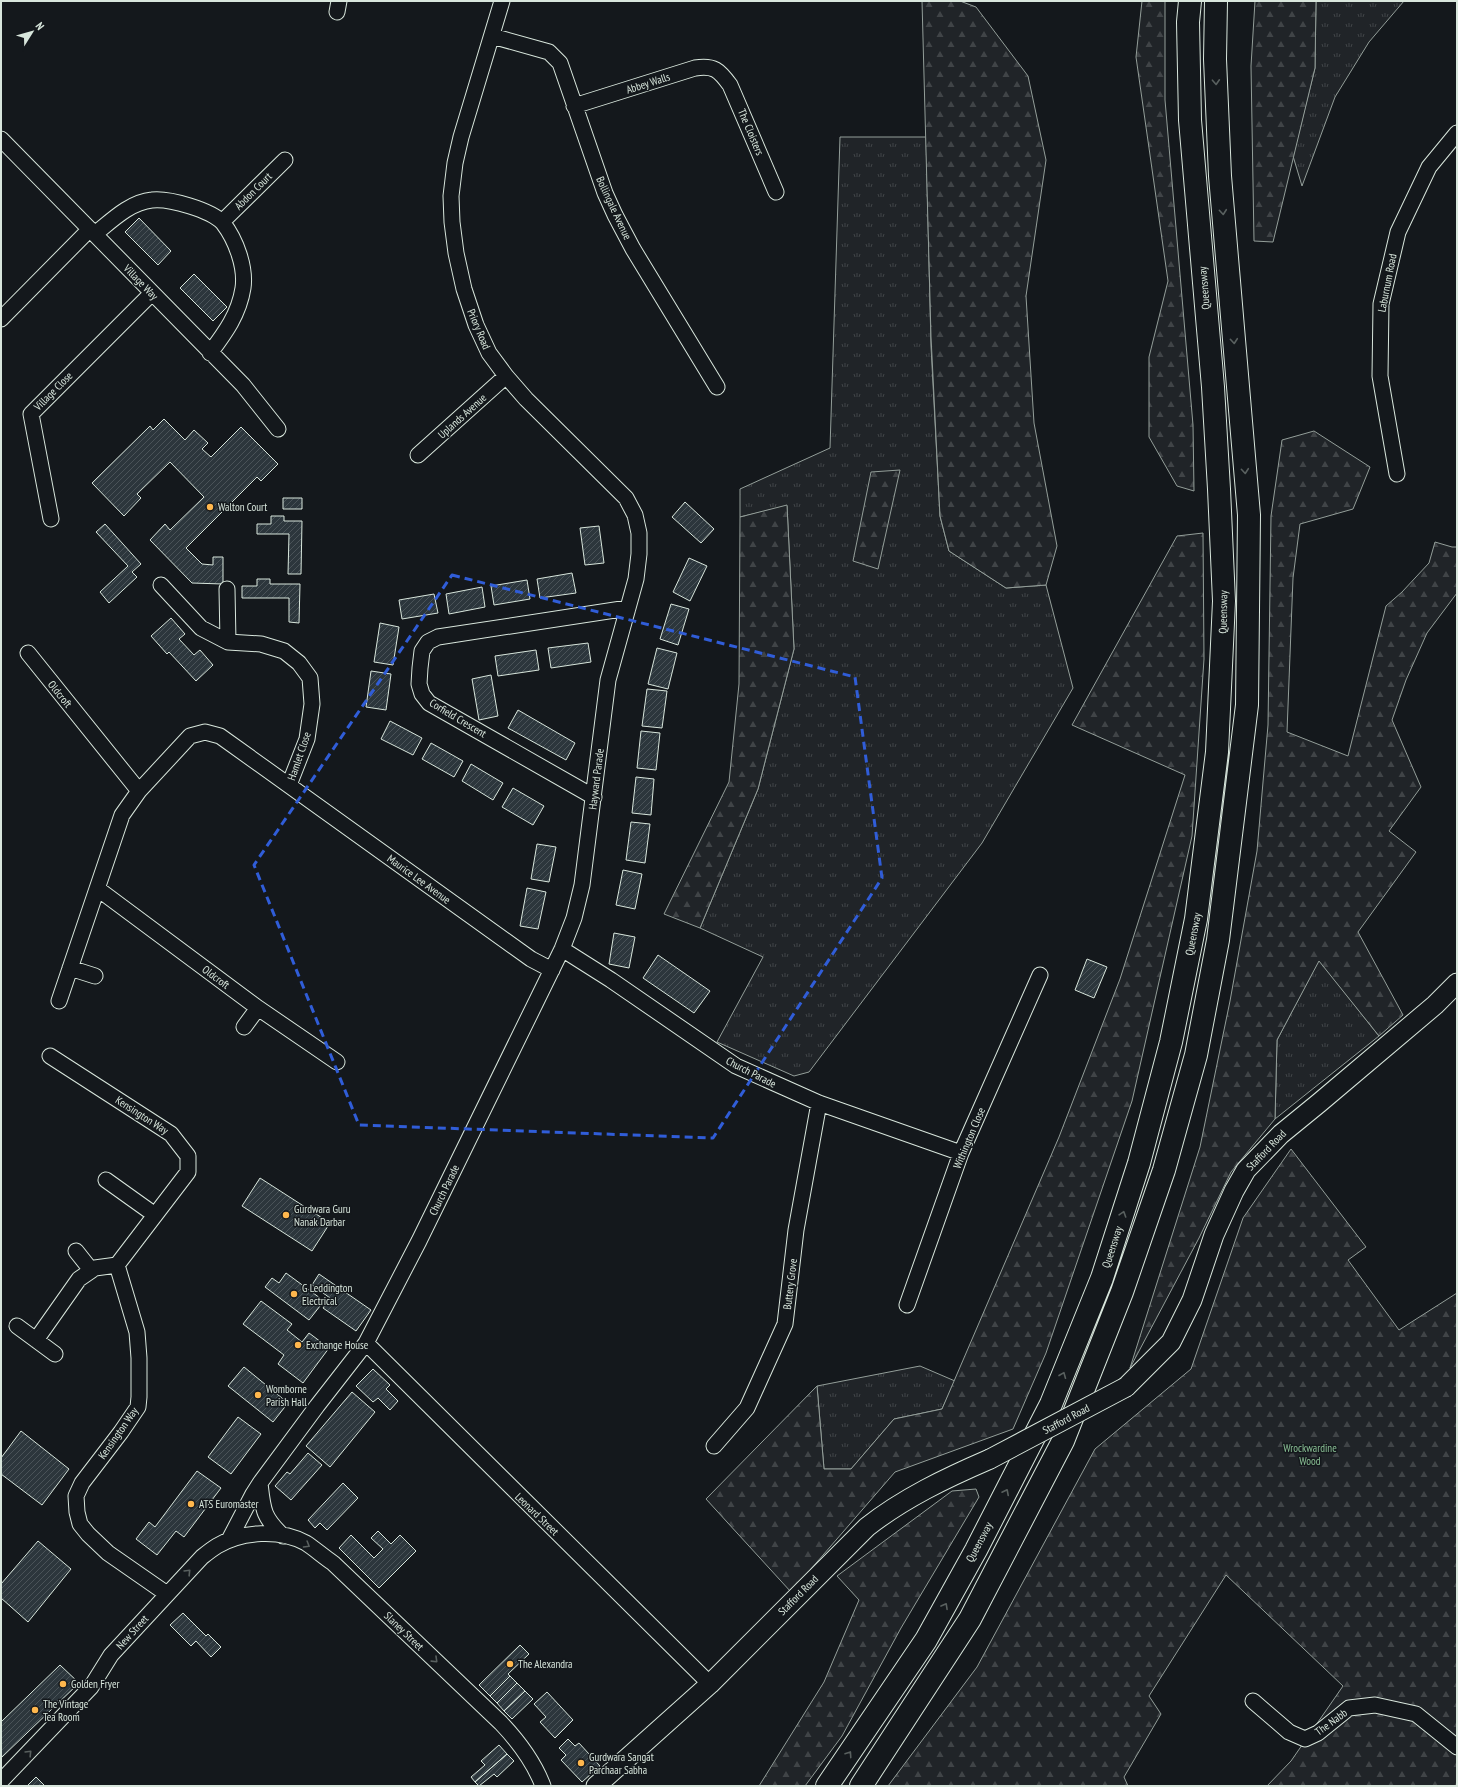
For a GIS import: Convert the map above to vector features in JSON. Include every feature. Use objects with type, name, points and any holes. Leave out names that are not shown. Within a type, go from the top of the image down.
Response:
[{"type":"highway","points":[[861,1786],[970,1619],[1063,1441],[1125,1285],[1164,1170],[1196,1055],[1218,940],[1247,705],[1249,515],[1220,176],[1215,59],[1216,1]]},
{"type":"highway","points":[[1215,59],[1224,1]]},
{"type":"highway","name":"Queensway","points":[[827,1786],[926,1640],[976,1550],[1051,1404],[1102,1278],[1139,1163],[1171,1042],[1196,918],[1217,752],[1224,601],[1213,387],[1190,120],[1188,8]]},
{"type":"street","name":"Priory Road","points":[[502,1],[461,137],[455,163],[451,196],[452,222],[456,253],[464,289],[476,325],[489,354],[506,376],[626,498],[635,515],[639,533],[639,554],[636,579],[628,608]]},
{"type":"street","name":"Bollingale Avenue","points":[[492,36],[553,55],[560,63],[604,193],[615,216],[633,249],[717,387]]},
{"type":"street","name":"Abbey Walls","points":[[574,106],[695,68],[715,68],[722,74]]},
{"type":"street","name":"The Cloisters","points":[[722,74],[730,85],[776,192]]},
{"type":"street","name":"Laburnum Road","points":[[1397,474],[1380,376],[1381,304],[1398,232],[1429,167],[1457,133]]},
{"type":"street","name":"Village Way","points":[[1,139],[243,385],[278,429]]},
{"type":"street","name":"Abdon Court","points":[[222,222],[284,160]]},
{"type":"street","points":[[1,319],[93,232],[133,206],[151,200],[173,201],[201,210],[222,222],[236,247],[243,269],[243,288],[237,311],[229,328],[210,352]]},
{"type":"street","name":"Village Close","points":[[51,519],[31,414],[152,293]]},
{"type":"street","name":"Uplands Avenue","points":[[418,456],[506,376]]},
{"type":"street","name":"Hamlet Close","points":[[161,585],[201,628],[228,642],[261,644],[284,651],[298,663],[310,678],[312,704],[307,739],[289,785]]},
{"type":"street","points":[[227,589],[228,642]]},
{"type":"street","name":"Hayward Parade","points":[[552,970],[574,918],[582,885],[608,680],[628,608]]},
{"type":"street","name":"Corfield Crescent","points":[[594,797],[429,703],[422,694],[419,684],[422,651],[428,642],[438,637],[628,608]]},
{"type":"street","name":"Oldcroft","points":[[28,653],[138,791]]},
{"type":"street","points":[[59,1001],[122,815],[138,791],[190,736],[205,732],[220,736],[289,785]]},
{"type":"street","name":"Maurice Lee Avenue","points":[[289,785],[531,959],[552,970]]},
{"type":"street","name":"Oldcroft","points":[[98,889],[258,1008],[337,1062]]},
{"type":"street","name":"Church Parade","points":[[562,949],[611,980],[730,1063],[819,1103],[961,1153]]},
{"type":"street","points":[[70,968],[95,976]]},
{"type":"street","name":"Church Parade","points":[[366,1343],[419,1241],[552,970]]},
{"type":"street","name":"Withington Close","points":[[907,1306],[961,1153],[1040,975]]},
{"type":"street","name":"Stafford Road","points":[[596,1786],[710,1684],[866,1527],[908,1498],[990,1459],[1126,1387],[1171,1342],[1192,1300],[1217,1229],[1234,1191],[1246,1170],[1281,1134],[1423,1014],[1457,983]]},
{"type":"street","points":[[244,1027],[258,1008]]},
{"type":"street","name":"Kensington Way","points":[[50,1056],[171,1134],[188,1156],[188,1172],[117,1265],[137,1332],[140,1397],[138,1407],[121,1432],[82,1482],[76,1496],[76,1512],[80,1524],[88,1534],[108,1553],[167,1594]]},
{"type":"street","name":"Buttery Grove","points":[[714,1446],[747,1408],[785,1324],[796,1230],[819,1103]]},
{"type":"street","points":[[106,1180],[155,1215]]},
{"type":"street","points":[[76,1251],[91,1270]]},
{"type":"street","points":[[36,1340],[73,1285],[79,1279],[91,1270],[117,1265]]},
{"type":"street","points":[[17,1326],[55,1354]]},
{"type":"street","points":[[229,1540],[253,1494],[317,1406],[366,1343]]},
{"type":"street","name":"Leonard Street","points":[[366,1343],[710,1684]]},
{"type":"street","points":[[260,1484],[263,1508],[270,1524],[283,1536]]},
{"type":"street","name":"Slaney Street","points":[[229,1540],[244,1535],[271,1534],[283,1536],[305,1543],[333,1563],[501,1723],[520,1743],[539,1775],[543,1786]]},
{"type":"street","name":"New Street","points":[[1,1781],[91,1687],[111,1656],[202,1557],[216,1546],[229,1540]]},
{"type":"street","name":"The Nabb","points":[[1253,1701],[1289,1732],[1305,1739],[1318,1733],[1349,1708],[1375,1705],[1416,1714],[1457,1747]]},
{"type":"highlighted area","points":[[452,575],[855,677],[882,878],[713,1138],[359,1125],[254,865]]},
{"type":"green space","points":[[922,1],[960,1],[976,7],[1028,76],[1046,160],[1026,296],[1034,423],[1057,546],[1046,585],[1006,588],[949,551],[940,516],[931,337]]},
{"type":"green space","points":[[1142,1],[1165,1],[1165,100],[1193,425],[1194,491],[1177,486],[1149,437],[1149,357],[1168,281],[1136,57]]},
{"type":"green space","points":[[1255,1],[1316,1],[1315,68],[1273,242],[1254,241],[1251,66]]},
{"type":"green space","points":[[1316,1],[1404,1],[1369,42],[1335,97],[1302,186],[1293,156],[1315,68]]},
{"type":"green space","points":[[840,137],[926,137],[931,346],[940,516],[949,551],[1006,588],[1046,585],[1073,688],[982,843],[809,1072],[794,1076],[717,1042],[763,957],[700,928],[758,789],[794,649],[787,506],[740,517],[740,489],[830,448]]},
{"type":"green space","points":[[1314,431],[1370,467],[1353,509],[1300,524],[1293,578],[1287,732],[1348,756],[1386,606],[1402,592],[1429,563],[1435,542],[1457,547],[1457,593],[1427,633],[1406,680],[1392,720],[1421,787],[1389,831],[1416,852],[1358,932],[1403,1015],[1379,1036],[1319,961],[1277,1040],[1275,1119],[1231,1172],[1199,1238],[1130,1368],[1200,1147],[1230,1001],[1257,851],[1268,725],[1271,516],[1282,440]]},
{"type":"green space","points":[[900,470],[878,569],[853,561],[871,472]]},
{"type":"green space","points":[[787,505],[794,649],[758,789],[700,928],[664,914],[729,782],[739,684],[740,517]]},
{"type":"green space","points":[[1203,533],[1204,659],[1192,836],[1132,1101],[1046,1353],[1013,1429],[895,1472],[791,1592],[706,1499],[817,1386],[824,1469],[851,1469],[894,1419],[942,1409],[1059,1137],[1120,979],[1185,775],[1072,725],[1177,536]]},
{"type":"green space","points":[[1319,960],[1379,1036],[1275,1119],[1277,1040]]},
{"type":"green space","name":"Wrockwardine Wood","points":[[1291,1149],[1366,1247],[1348,1260],[1399,1330],[1457,1293],[1457,1786],[1267,1786],[1291,1761],[1343,1686],[1226,1575],[1149,1696],[1161,1714],[1124,1777],[1128,1786],[888,1786],[977,1667],[1095,1449],[1191,1369],[1243,1218]]},
{"type":"green space","points":[[920,1366],[955,1381],[942,1409],[894,1419],[851,1469],[824,1469],[817,1386]]},
{"type":"green space","points":[[976,1489],[979,1497],[901,1628],[842,1736],[805,1786],[759,1786],[824,1682],[859,1600],[837,1576],[952,1491]]},
{"type":"building","points":[[139,218],[171,251],[158,265],[125,232]]},
{"type":"building","points":[[194,274],[227,307],[213,321],[180,288]]},
{"type":"building","name":"Walton Court","points":[[164,419],[185,440],[194,430],[208,443],[202,449],[211,457],[241,427],[278,464],[261,481],[257,477],[186,548],[202,564],[213,565],[213,557],[223,557],[223,584],[192,583],[150,540],[165,524],[170,530],[204,497],[170,462],[137,494],[141,498],[124,516],[92,483],[150,426],[153,430]]},
{"type":"building","points":[[283,498],[302,498],[302,509],[283,509]]},
{"type":"building","points":[[685,502],[714,529],[701,543],[672,517]]},
{"type":"building","points":[[271,516],[284,516],[284,521],[302,521],[301,574],[288,574],[289,534],[257,534],[257,524],[271,524]]},
{"type":"building","points":[[105,524],[141,564],[132,572],[137,577],[109,603],[100,592],[128,566],[96,532]]},
{"type":"building","points":[[599,526],[604,563],[585,565],[580,528]]},
{"type":"building","points":[[689,558],[707,566],[690,601],[673,592]]},
{"type":"building","points":[[572,573],[576,593],[540,598],[537,579]]},
{"type":"building","points":[[257,579],[270,579],[270,584],[300,584],[299,623],[289,622],[289,598],[242,598],[242,586],[257,586]]},
{"type":"building","points":[[527,580],[530,599],[494,605],[491,586]]},
{"type":"building","points":[[482,587],[485,607],[449,614],[446,594]]},
{"type":"building","points":[[434,594],[438,613],[402,619],[399,600]]},
{"type":"building","points":[[671,604],[689,609],[678,645],[660,639]]},
{"type":"building","points":[[171,618],[185,634],[179,639],[194,655],[200,650],[213,665],[196,681],[169,652],[167,654],[151,636]]},
{"type":"building","points":[[380,623],[399,627],[393,665],[374,662]]},
{"type":"building","points":[[588,643],[591,662],[551,668],[548,648]]},
{"type":"building","points":[[657,648],[677,653],[668,689],[648,684]]},
{"type":"building","points":[[536,650],[539,670],[498,676],[495,656]]},
{"type":"building","points":[[371,671],[391,674],[386,710],[366,707]]},
{"type":"building","points":[[491,675],[498,716],[479,720],[472,679]]},
{"type":"building","points":[[647,689],[667,691],[662,728],[642,726]]},
{"type":"building","points":[[518,710],[575,743],[566,760],[508,728]]},
{"type":"building","points":[[390,721],[422,738],[413,755],[381,739]]},
{"type":"building","points":[[641,731],[660,733],[656,770],[637,768]]},
{"type":"building","points":[[431,743],[463,761],[454,777],[422,759]]},
{"type":"building","points":[[471,764],[503,783],[493,800],[462,781]]},
{"type":"building","points":[[636,777],[654,779],[651,815],[632,813]]},
{"type":"building","points":[[513,788],[544,806],[533,825],[502,807]]},
{"type":"building","points":[[631,822],[650,824],[645,863],[626,860]]},
{"type":"building","points":[[537,844],[556,847],[549,882],[531,879]]},
{"type":"building","points":[[623,870],[642,874],[635,909],[616,905]]},
{"type":"building","points":[[527,888],[546,892],[538,929],[520,926]]},
{"type":"building","points":[[614,933],[635,937],[629,968],[609,964]]},
{"type":"building","points":[[658,955],[710,991],[694,1013],[643,978]]},
{"type":"building","points":[[1087,959],[1107,967],[1094,998],[1075,990]]},
{"type":"building","name":"Gurdwara Guru Nanak Darbar","points":[[260,1178],[330,1223],[312,1251],[242,1206]]},
{"type":"building","name":"G Leddington Electrical","points":[[286,1273],[324,1301],[309,1320],[265,1287],[272,1278],[279,1283]]},
{"type":"building","points":[[319,1274],[371,1310],[356,1331],[323,1308],[330,1298],[312,1285]]},
{"type":"building","name":"Exchange House","points":[[261,1301],[292,1324],[287,1330],[302,1342],[309,1333],[329,1348],[303,1383],[278,1364],[284,1355],[243,1324]]},
{"type":"building","name":"Womborne Parish Hall","points":[[244,1367],[288,1403],[273,1422],[228,1386]]},
{"type":"building","points":[[373,1369],[390,1385],[386,1389],[398,1401],[390,1410],[378,1398],[373,1402],[356,1386]]},
{"type":"building","points":[[352,1392],[375,1412],[330,1467],[306,1446]]},
{"type":"building","points":[[238,1417],[261,1434],[231,1474],[208,1457]]},
{"type":"building","points":[[21,1431],[69,1469],[42,1505],[1,1474],[1,1458]]},
{"type":"building","points":[[308,1453],[322,1465],[291,1500],[275,1486],[287,1472],[290,1474]]},
{"type":"building","name":"ATS Euromaster","points":[[197,1471],[221,1488],[184,1537],[176,1531],[157,1555],[136,1539],[149,1522],[155,1527]]},
{"type":"building","points":[[343,1483],[358,1498],[327,1530],[320,1523],[315,1528],[308,1520]]},
{"type":"building","points":[[378,1531],[391,1544],[400,1535],[416,1551],[379,1588],[339,1548],[351,1535],[374,1558],[383,1549],[371,1538]]},
{"type":"building","points":[[38,1541],[71,1569],[28,1622],[1,1598],[1,1584]]},
{"type":"building","points":[[183,1613],[206,1636],[208,1634],[221,1647],[211,1657],[196,1641],[191,1646],[170,1625]]},
{"type":"building","name":"The Alexandra","points":[[520,1645],[529,1654],[508,1674],[510,1676],[490,1696],[479,1685]]},
{"type":"building","points":[[60,1665],[79,1683],[1,1758],[1,1722]]},
{"type":"building","points":[[510,1676],[517,1683],[497,1703],[490,1696]]},
{"type":"building","points":[[517,1683],[525,1691],[504,1711],[497,1703]]},
{"type":"building","points":[[525,1691],[533,1699],[512,1719],[504,1711]]},
{"type":"building","points":[[547,1692],[573,1720],[555,1738],[540,1722],[546,1717],[534,1704]]},
{"type":"building","name":"Gurdwara Sangat Parchaar Sabha","points":[[568,1739],[575,1746],[579,1743],[600,1766],[582,1782],[561,1760],[566,1755],[559,1748]]},
{"type":"building","points":[[499,1745],[507,1754],[475,1782],[471,1777],[485,1765],[481,1761]]},
{"type":"building","points":[[507,1754],[514,1761],[497,1777],[494,1774],[479,1786],[475,1782]]},
{"type":"building","points":[[36,1777],[45,1786],[27,1786]]},
{"type":"place","name":"Walton Court","points":[[210,507]]},
{"type":"place","name":"Gurdwara Guru Nanak Darbar","points":[[286,1215]]},
{"type":"place","name":"G Leddington Electrical","points":[[294,1294]]},
{"type":"place","name":"Exchange House","points":[[298,1345]]},
{"type":"place","name":"Womborne Parish Hall","points":[[258,1395]]},
{"type":"place","name":"ATS Euromaster","points":[[191,1504]]},
{"type":"place","name":"The Alexandra","points":[[510,1664]]},
{"type":"place","name":"Golden Fryer","points":[[63,1684]]},
{"type":"place","name":"The Vintage Tea Room","points":[[35,1710]]},
{"type":"place","name":"Gurdwara Sangat Parchaar Sabha","points":[[581,1763]]}]
